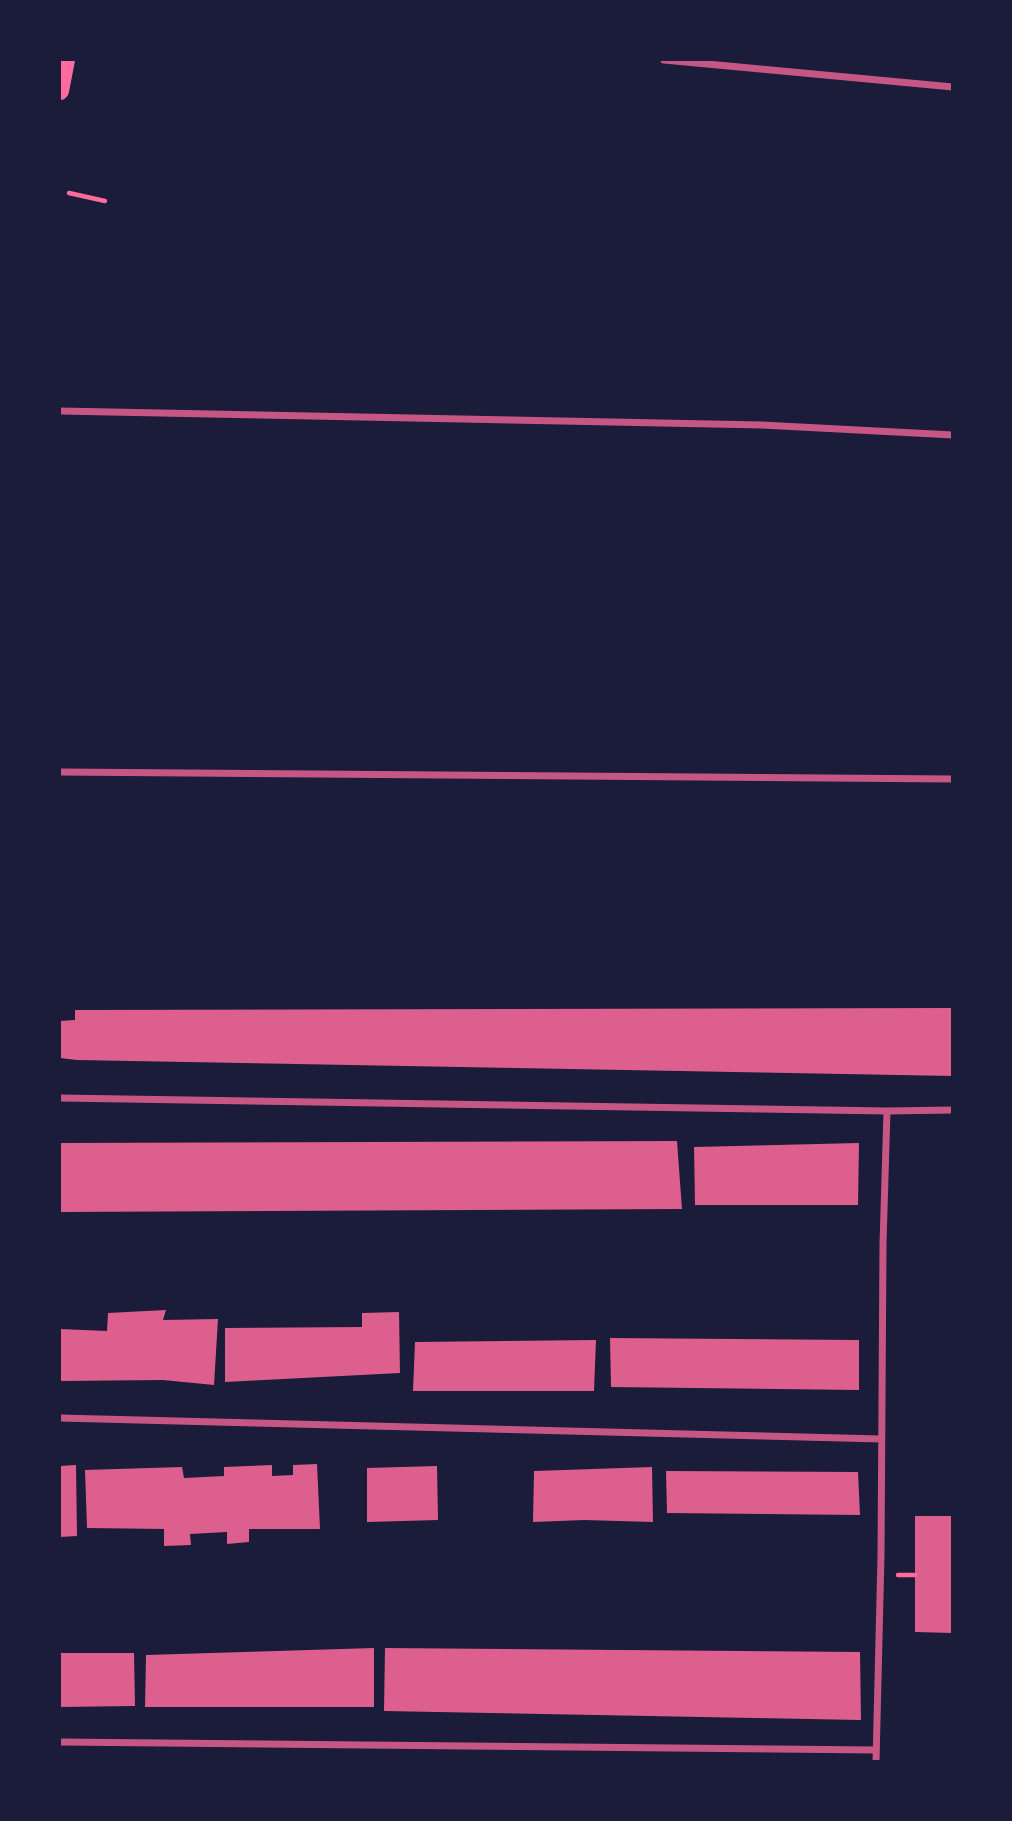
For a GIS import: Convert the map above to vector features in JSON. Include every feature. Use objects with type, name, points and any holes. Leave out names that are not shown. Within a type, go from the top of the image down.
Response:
[{"type":"main road","points":[[60,91],[66,60]]},
{"type":"street","points":[[664,60],[953,87]]},
{"type":"street","points":[[60,411],[762,425],[953,435]]},
{"type":"street","points":[[60,772],[953,779]]},
{"type":"street","points":[[60,1098],[953,1110]]},
{"type":"street","points":[[876,1762],[887,1111]]},
{"type":"street","points":[[60,1419],[881,1440]]},
{"type":"street","points":[[60,1742],[876,1750]]},
{"type":"path","points":[[69,192],[105,201]]},
{"type":"building","points":[[953,1008],[953,1076],[60,1058],[60,1021],[75,1020],[75,1010]]},
{"type":"building","points":[[677,1141],[682,1209],[60,1212],[60,1143]]},
{"type":"building","points":[[859,1143],[858,1205],[695,1205],[694,1147]]},
{"type":"building","points":[[166,1310],[163,1320],[218,1319],[214,1385],[163,1380],[60,1381],[60,1329],[107,1331],[108,1313]]},
{"type":"building","points":[[399,1312],[400,1373],[225,1382],[225,1328],[362,1327],[362,1313]]},
{"type":"building","points":[[610,1338],[859,1340],[859,1390],[611,1387]]},
{"type":"building","points":[[596,1340],[594,1391],[413,1391],[415,1342]]},
{"type":"building","points":[[317,1464],[320,1529],[249,1529],[249,1542],[227,1544],[227,1532],[190,1534],[191,1545],[164,1546],[164,1529],[87,1528],[85,1470],[182,1467],[184,1478],[224,1476],[224,1467],[272,1465],[272,1476],[293,1475],[293,1465]]},
{"type":"building","points":[[76,1465],[77,1536],[60,1537],[60,1466]]},
{"type":"building","points":[[437,1466],[438,1520],[367,1522],[367,1468]]},
{"type":"building","points":[[652,1467],[653,1522],[533,1522],[534,1471]]},
{"type":"building","points":[[666,1471],[858,1472],[860,1515],[667,1513]]},
{"type":"building","points":[[915,1516],[953,1516],[953,1633],[915,1632]]},
{"type":"building","points":[[374,1648],[374,1707],[145,1707],[146,1655]]},
{"type":"building","points":[[385,1648],[860,1652],[861,1720],[384,1711]]},
{"type":"building","points":[[60,1653],[134,1653],[135,1706],[60,1707]]}]
